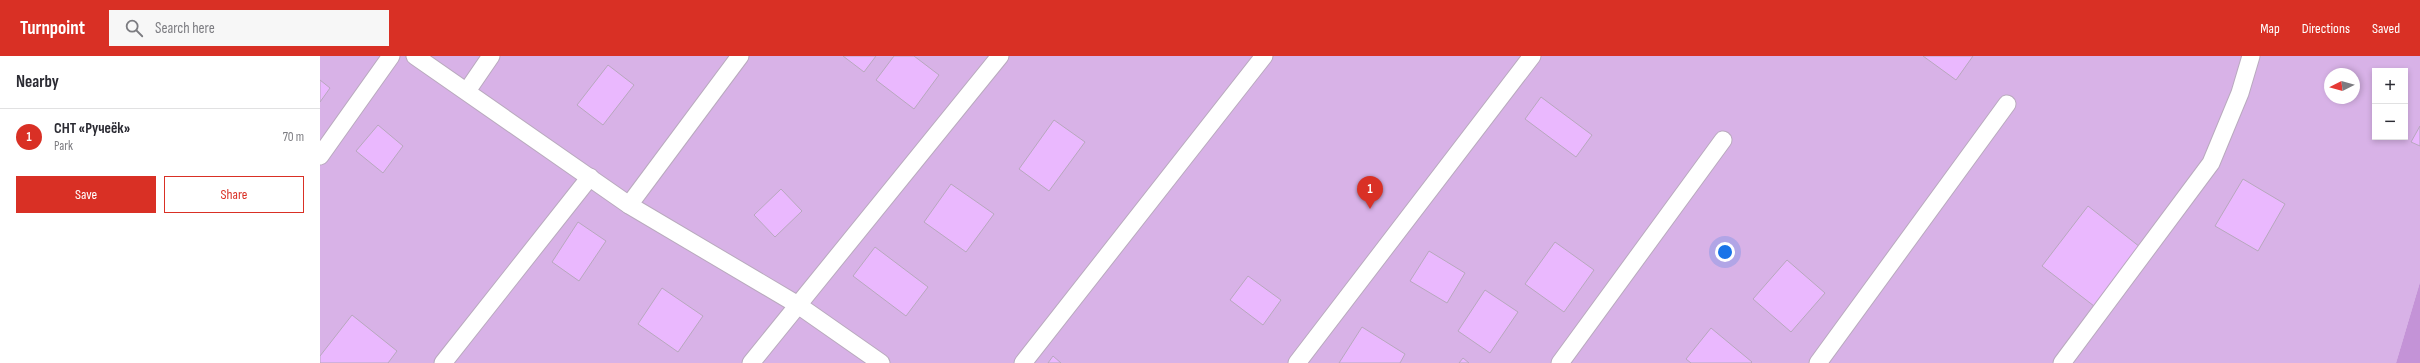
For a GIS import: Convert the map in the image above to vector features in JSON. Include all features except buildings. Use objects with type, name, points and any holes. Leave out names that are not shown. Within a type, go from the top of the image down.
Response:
[{"type":"lane","points":[[320,156],[391,56]]},
{"type":"lane","points":[[415,56],[629,205],[798,305],[881,363]]},
{"type":"lane","points":[[467,91],[491,56]]},
{"type":"lane","points":[[629,205],[740,56]]},
{"type":"lane","points":[[752,363],[1000,56]]},
{"type":"lane","points":[[1023,363],[1264,56]]},
{"type":"lane","points":[[1297,363],[1532,56]]},
{"type":"lane","points":[[2062,363],[2211,163],[2240,93],[2251,56]]},
{"type":"lane","points":[[1818,363],[2007,104]]},
{"type":"lane","points":[[1560,363],[1724,140]]},
{"type":"lane","points":[[443,363],[590,177]]},
{"type":"shaded area","points":[[320,56],[2420,56],[2420,282],[2396,363],[320,363]]},
{"type":"shaded area","points":[[2420,282],[2420,363],[2396,363]]},
{"type":"place","name":"СНТ «Ручеёк»","points":[[1370,209]]}]
